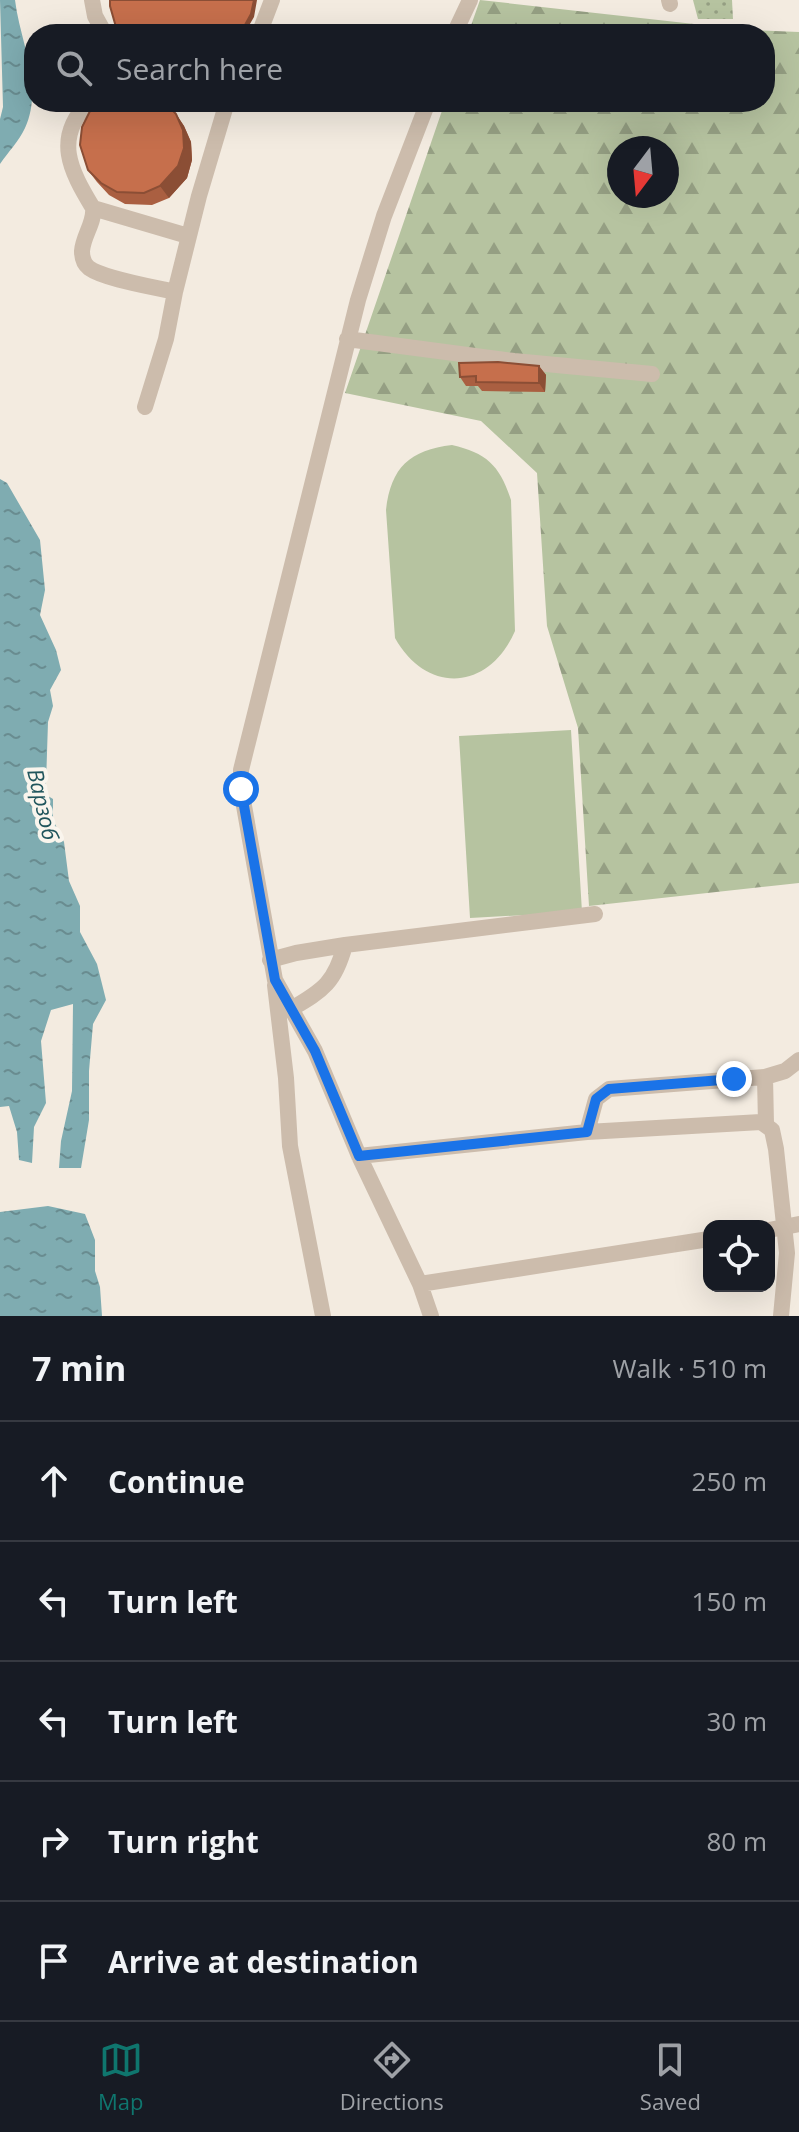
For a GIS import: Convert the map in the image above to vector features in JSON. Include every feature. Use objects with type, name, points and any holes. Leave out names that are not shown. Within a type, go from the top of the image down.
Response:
[{"type":"street","points":[[92,0],[99,24]]},
{"type":"street","points":[[263,24],[272,0]]},
{"type":"street","points":[[459,24],[470,0]]},
{"type":"street","points":[[81,112],[73,123],[68,147],[71,169],[93,208],[82,249],[83,261],[89,268],[101,273],[175,292]]},
{"type":"street","points":[[145,407],[169,327],[188,236],[224,112]]},
{"type":"street","points":[[323,1316],[290,1146],[275,980],[241,789],[241,770],[347,339],[384,216],[424,112]]},
{"type":"street","points":[[93,208],[188,236]]},
{"type":"street","points":[[347,339],[514,361],[652,374]]},
{"type":"street","points":[[270,960],[345,945],[595,914]]},
{"type":"street","points":[[291,1009],[331,981],[339,969],[345,945]]},
{"type":"street","points":[[275,980],[315,1051],[359,1156],[420,1284],[431,1316]]},
{"type":"street","points":[[286,1078],[291,1051],[307,1047],[315,1051]]},
{"type":"street","points":[[587,1132],[596,1099],[609,1089],[765,1077],[785,1071],[799,1060]]},
{"type":"street","points":[[765,1077],[766,1124]]},
{"type":"street","points":[[359,1156],[587,1132],[753,1122],[766,1124],[772,1130],[776,1149],[784,1227],[787,1266],[781,1316]]},
{"type":"street","points":[[420,1284],[703,1240]]},
{"type":"green space","points":[[480,0],[694,24],[472,24]]},
{"type":"green space","points":[[693,0],[732,0],[733,19],[698,19]]},
{"type":"green space","points":[[775,31],[799,32],[799,883],[589,906],[578,728],[547,626],[537,473],[481,421],[345,393],[442,112],[775,112]]},
{"type":"green space","points":[[452,445],[474,452],[490,463],[502,478],[511,500],[515,631],[504,651],[490,665],[474,675],[457,678],[440,677],[424,669],[408,657],[395,638],[386,510],[393,482],[405,463],[425,451]]},
{"type":"green space","points":[[571,730],[582,912],[470,918],[459,736]]},
{"type":"water","points":[[0,0],[15,0],[24,42],[24,112],[30,112],[17,142],[0,164],[3,107]]},
{"type":"water","name":"Варзоб","points":[[0,479],[7,483],[40,540],[45,590],[40,615],[56,650],[61,670],[50,690],[53,706],[48,722],[46,784],[40,791],[53,799],[53,820],[64,842],[69,881],[80,906],[80,932],[97,964],[106,1000],[93,1024],[89,1120],[81,1168],[59,1168],[61,1141],[72,1091],[73,1004],[51,1010],[41,1041],[46,1103],[34,1127],[32,1163],[19,1160],[17,1132],[9,1106],[0,1107]]},
{"type":"water","points":[[48,1206],[85,1214],[95,1240],[95,1271],[100,1287],[102,1316],[0,1316],[0,1212]]},
{"type":"building","points":[[110,0],[254,0],[246,24],[115,24]]},
{"type":"building","points":[[90,112],[174,112],[183,130],[184,148],[178,166],[160,186],[144,193],[117,192],[101,183],[88,170],[80,145],[82,127]]},
{"type":"building","points":[[498,362],[539,366],[539,383],[476,382],[476,376],[460,377],[459,363]]},
{"type":"route","points":[[241,789],[275,980],[315,1051],[359,1156],[587,1132],[596,1099],[609,1089],[734,1079]]}]
